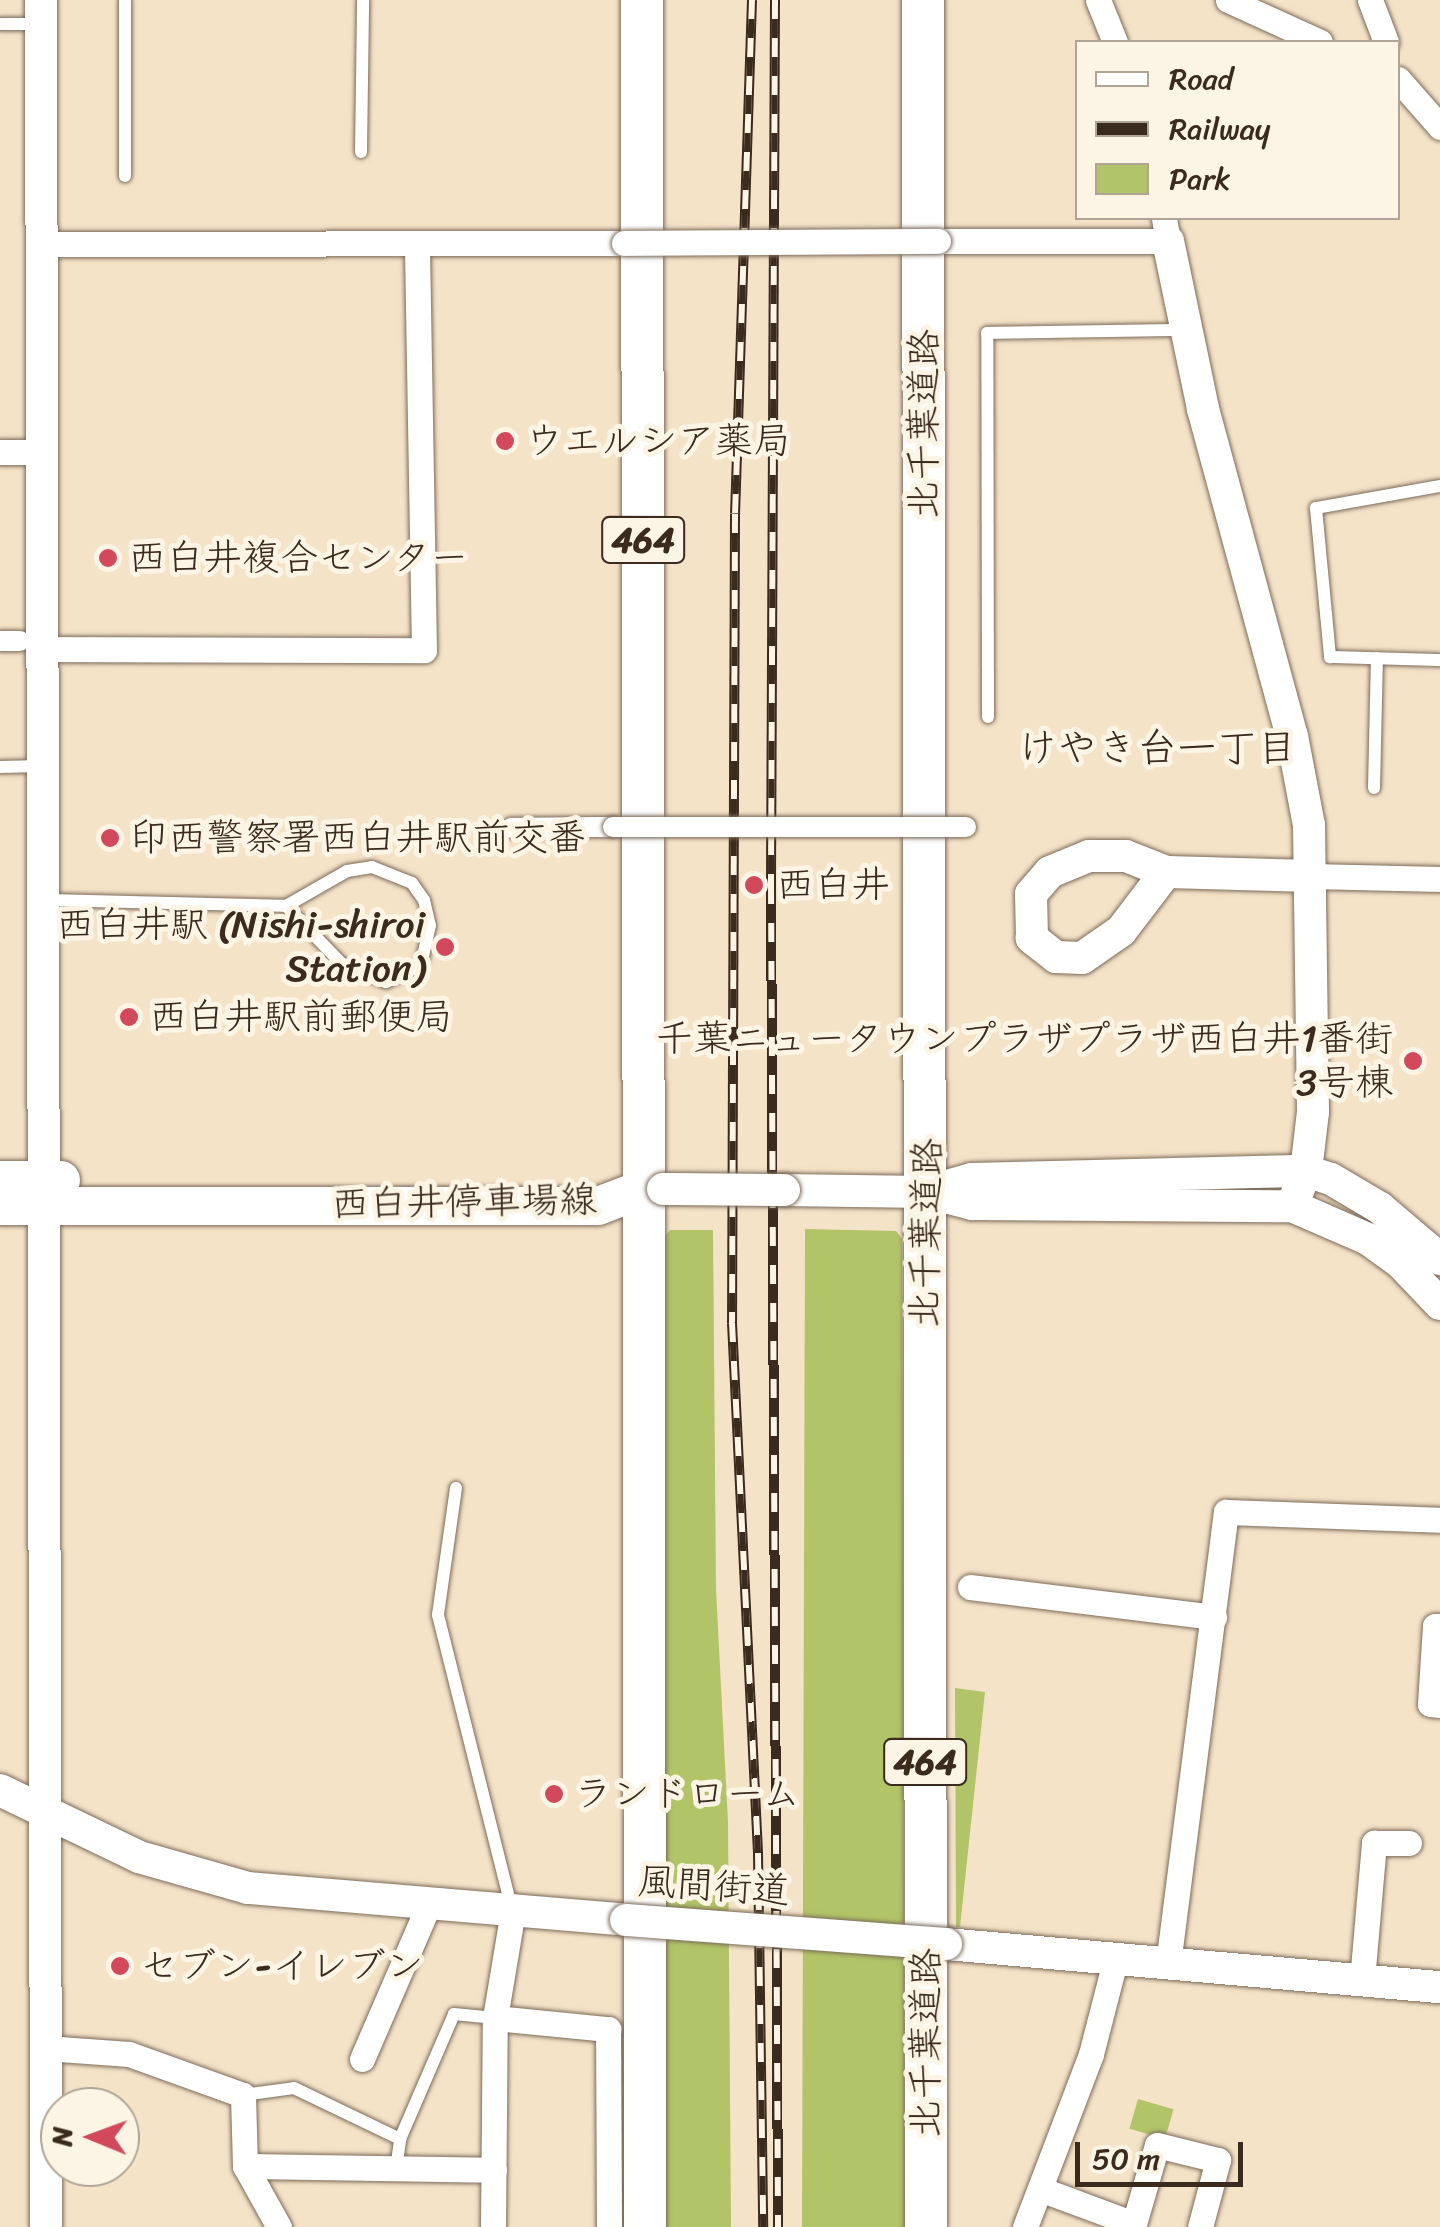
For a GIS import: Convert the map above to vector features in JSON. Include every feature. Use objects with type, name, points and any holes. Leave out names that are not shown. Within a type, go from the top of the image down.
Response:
[{"type":"highway","name":"464","points":[[642,0],[653,1189],[645,2227]]},
{"type":"highway","name":"北千葉道路","points":[[923,0],[915,1192],[926,2227]]},
{"type":"main road","name":"西白井停車場線","points":[[0,1180],[45,1193],[598,1206],[653,1189]]},
{"type":"main road","name":"西白井停車場線","points":[[0,1206],[45,1193]]},
{"type":"street","points":[[1228,0],[1316,40]]},
{"type":"street","points":[[1370,0],[1385,40]]},
{"type":"street","points":[[1104,2],[1114,40]]},
{"type":"street","points":[[41,12],[43,452],[22,643],[45,766],[46,2227]]},
{"type":"street","points":[[1400,78],[1440,127]]},
{"type":"street","points":[[42,244],[938,242],[1166,229],[1186,330],[1303,780],[1312,876],[1313,1112],[1306,1171],[1292,1206]]},
{"type":"street","points":[[22,643],[424,650],[417,244]]},
{"type":"street","points":[[0,452],[43,452]]},
{"type":"street","points":[[511,828],[966,827]]},
{"type":"street","points":[[1166,872],[1440,879]]},
{"type":"street","points":[[915,1192],[972,1179],[1306,1171],[1331,1179],[1380,1208],[1440,1259]]},
{"type":"street","points":[[653,1189],[915,1192],[972,1204],[1292,1206],[1368,1239],[1400,1262],[1440,1304]]},
{"type":"street","points":[[1168,1964],[1226,1512],[1440,1520]]},
{"type":"street","points":[[970,1587],[1214,1617]]},
{"type":"street","points":[[1440,1626],[1434,1626],[1430,1704],[1440,1705]]},
{"type":"street","name":"風間街道","points":[[0,1790],[140,1857],[248,1888],[1440,1986]]},
{"type":"street","points":[[1362,1980],[1374,1844],[1409,1842]]},
{"type":"street","points":[[362,2059],[429,1904]]},
{"type":"street","points":[[493,2227],[495,2018],[513,1911]]},
{"type":"street","points":[[1024,2227],[1091,2054],[1115,1961]]},
{"type":"street","points":[[495,2018],[608,2029],[609,2227]]},
{"type":"street","points":[[46,2048],[129,2054],[243,2095],[245,2166],[279,2227]]},
{"type":"street","points":[[1040,2188],[1134,2224],[1157,2144],[1218,2160],[1200,2227]]},
{"type":"street","points":[[245,2166],[494,2170]]},
{"type":"lane","points":[[124,0],[125,176]]},
{"type":"lane","points":[[361,152],[363,0]]},
{"type":"lane","points":[[0,24],[41,12]]},
{"type":"lane","points":[[988,716],[987,333],[1186,330]]},
{"type":"lane","points":[[1440,486],[1316,508],[1330,657],[1440,660]]},
{"type":"lane","points":[[1374,788],[1377,658]]},
{"type":"lane","points":[[0,766],[45,766]]},
{"type":"lane","points":[[46,900],[286,906],[347,871],[372,867],[412,883],[424,900],[430,924],[421,965],[386,982],[365,977],[341,963],[286,906]]},
{"type":"lane","points":[[456,1488],[438,1616],[513,1911]]},
{"type":"lane","points":[[396,2169],[400,2139],[454,2014],[495,2018]]},
{"type":"lane","points":[[243,2095],[294,2088],[400,2139]]},
{"type":"green space","points":[[805,1229],[896,1231],[902,1239],[905,2227],[802,2227]]},
{"type":"green space","points":[[670,1230],[713,1230],[716,1589],[728,1822],[731,2227],[662,2227],[659,1244]]},
{"type":"green space","points":[[955,1688],[985,1692],[960,1927],[956,1927]]},
{"type":"green space","points":[[1138,2099],[1174,2109],[1165,2139],[1129,2129]]},
{"type":"railway","points":[[752,0],[735,514],[732,1323],[758,1853],[763,2227]]},
{"type":"railway","points":[[775,0],[771,885],[778,2227]]},
{"type":"place","name":"ウエルシア薬局","points":[[505,441]]},
{"type":"place","name":"西白井複合センター","points":[[108,558]]},
{"type":"place","name":"印西警察署西白井駅前交番","points":[[110,838]]},
{"type":"place","name":"西白井","points":[[754,885]]},
{"type":"place","name":"西白井駅 (Nishi-shiroi Station)","points":[[445,947]]},
{"type":"place","name":"西白井駅前郵便局","points":[[129,1017]]},
{"type":"place","name":"千葉ニュータウンプラザプラザ西白井1番街 3号棟","points":[[1413,1061]]},
{"type":"place","name":"ランドローム","points":[[554,1794]]},
{"type":"place","name":"セブン-イレブン","points":[[120,1966]]},
{"type":"district","name":"けやき台一丁目","points":[[1157,748]]}]
